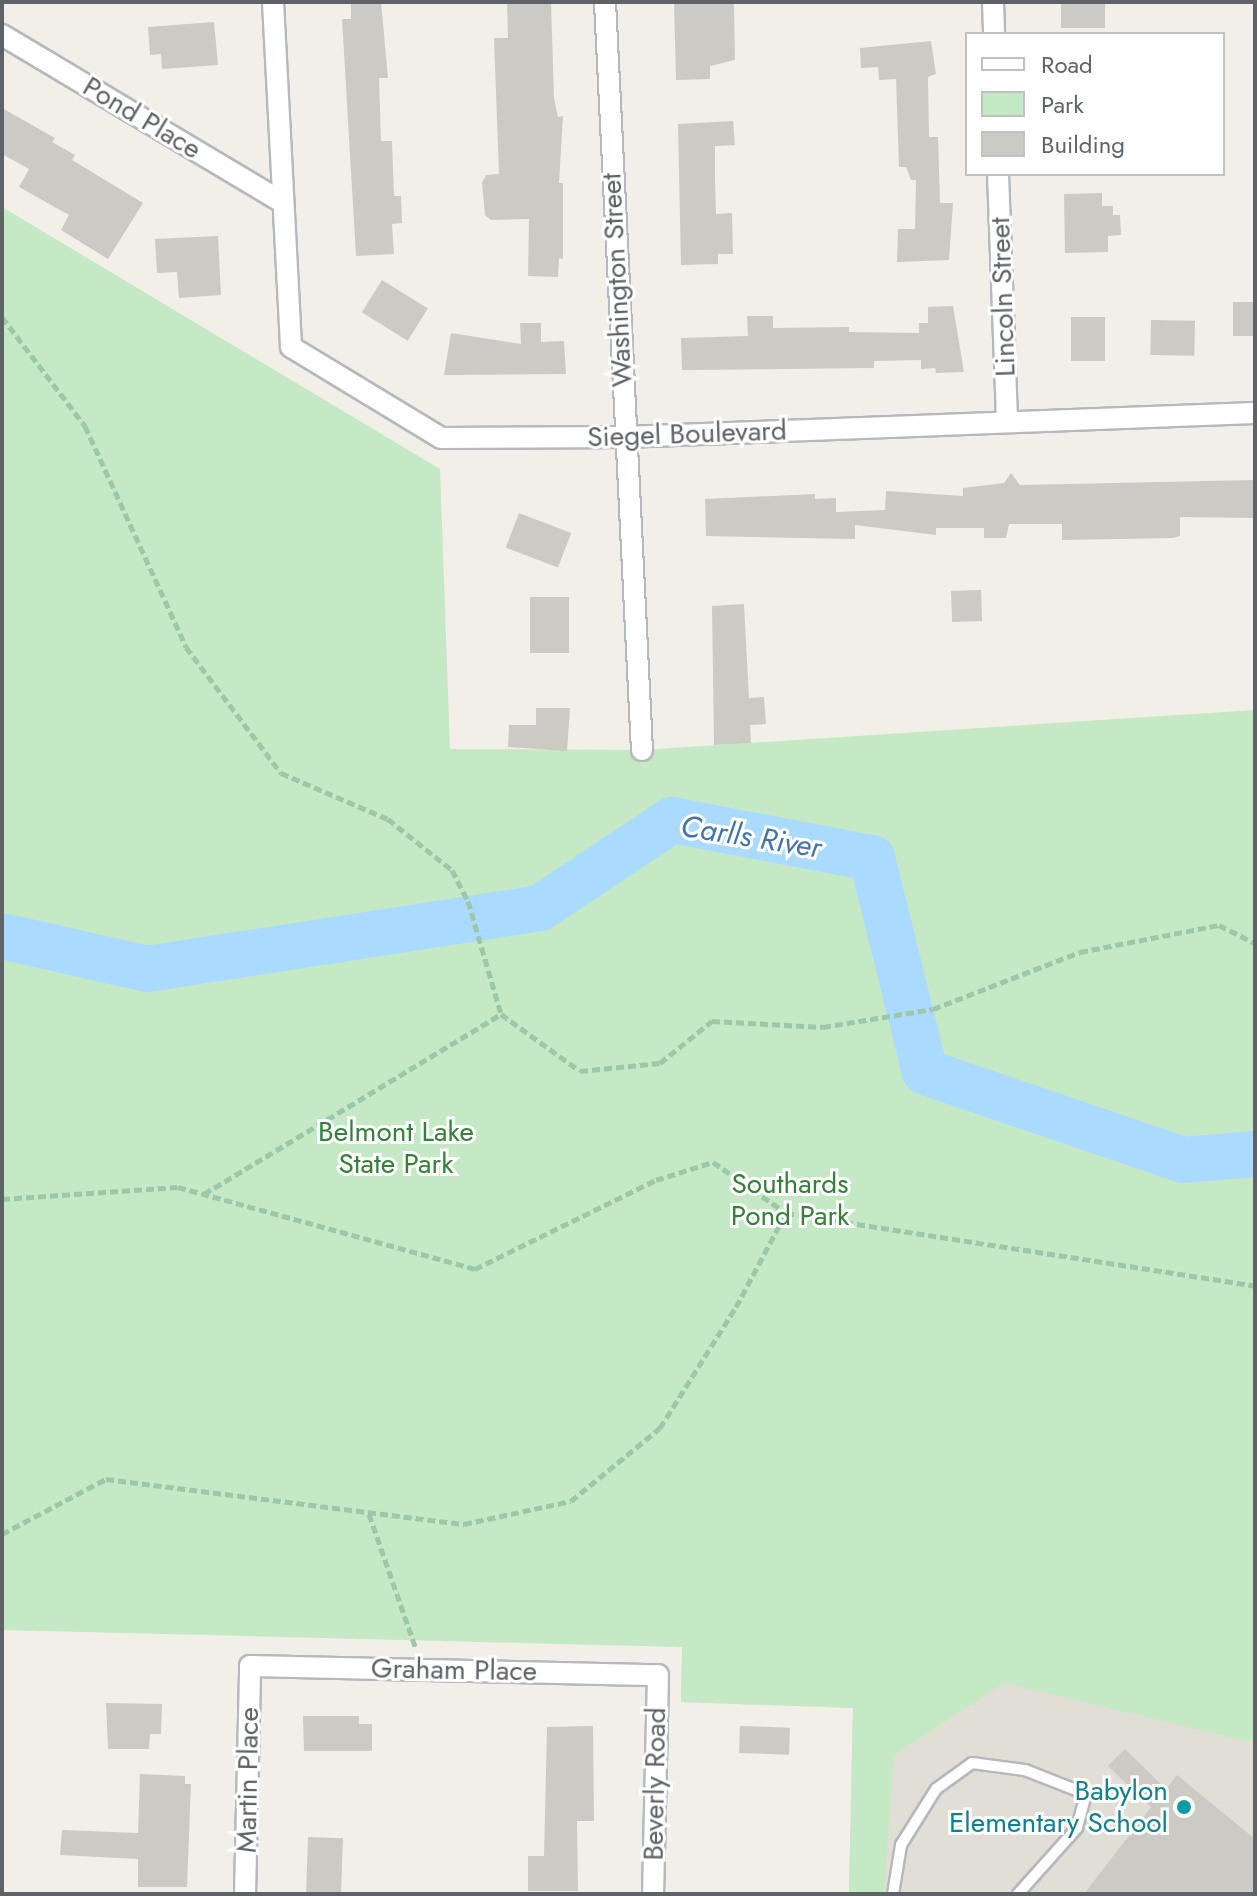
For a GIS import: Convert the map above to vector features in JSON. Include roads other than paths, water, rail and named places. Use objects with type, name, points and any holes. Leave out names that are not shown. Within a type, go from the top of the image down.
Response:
[{"type":"street","points":[[273,2],[282,202]]},
{"type":"street","name":"Washington Street","points":[[605,2],[624,437],[642,750]]},
{"type":"street","points":[[993,2],[994,32]]},
{"type":"street","name":"Pond Place","points":[[2,35],[282,202]]},
{"type":"street","name":"Lincoln Street","points":[[998,176],[1007,421]]},
{"type":"street","name":"Siegel Boulevard","points":[[282,202],[291,347],[441,438],[624,437],[1255,413]]},
{"type":"street","name":"Graham Place","points":[[250,1666],[658,1675]]},
{"type":"street","name":"Martin Place","points":[[245,1894],[250,1666]]},
{"type":"street","name":"Beverly Road","points":[[653,1894],[658,1675]]},
{"type":"lane","points":[[893,1894],[901,1845],[936,1789],[972,1763],[1025,1770],[1086,1794],[1077,1828],[1018,1894]]},
{"type":"waterway","name":"Carlls River","points":[[2,936],[147,969],[540,908],[672,820],[872,858],[925,1072],[1183,1160],[1255,1154]]},
{"type":"place","name":"Babylon Elementary School","points":[[1184,1807]]},
{"type":"park label","name":"Belmont Lake State Park","points":[[396,1148]]},
{"type":"park label","name":"Southards Pond Park","points":[[790,1200]]}]
